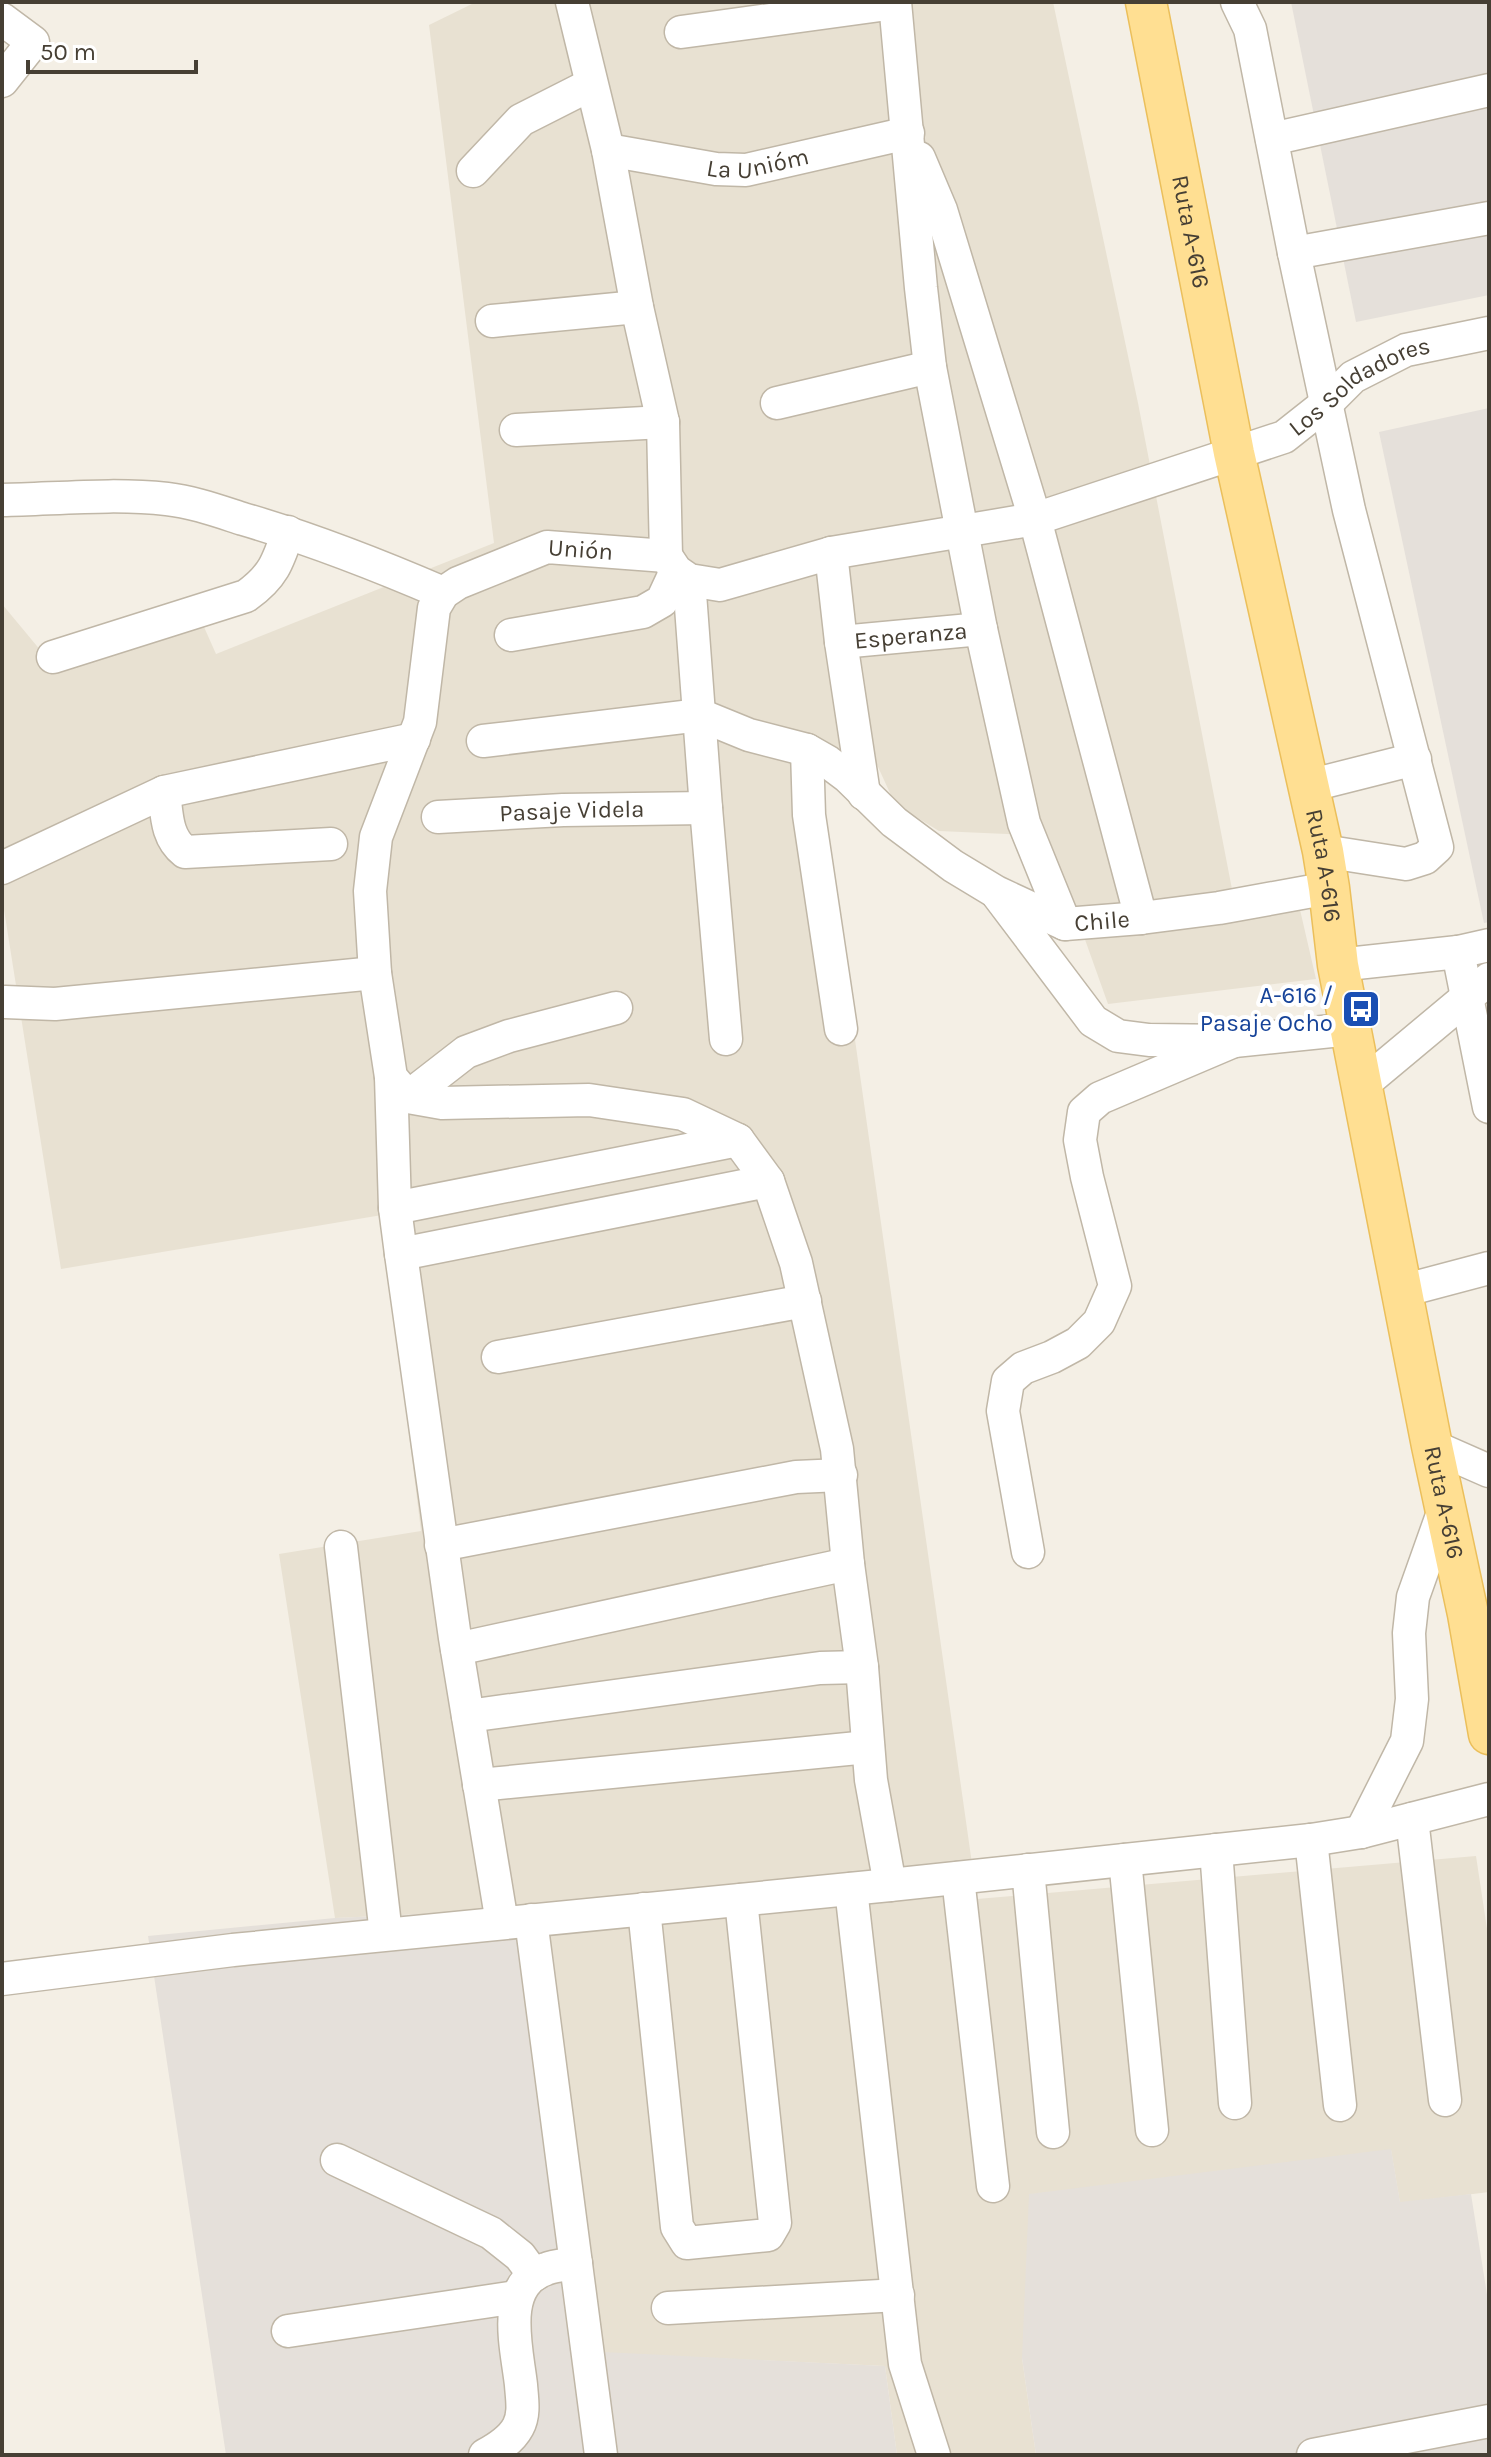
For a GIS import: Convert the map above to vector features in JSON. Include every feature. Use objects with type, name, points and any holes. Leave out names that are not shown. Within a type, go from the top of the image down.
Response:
[{"type":"main road","name":"Ruta A-616","points":[[1146,2],[1234,453],[1326,870],[1338,965],[1432,1446],[1445,1507],[1478,1609],[1489,1734]]},
{"type":"street","points":[[572,2],[608,150],[637,307],[663,422],[677,569],[700,715],[726,1039]]},
{"type":"street","points":[[681,32],[895,2],[930,367],[981,629],[1024,823],[1065,924]]},
{"type":"street","points":[[1237,2],[1250,29],[1349,510],[1415,759],[1308,786]]},
{"type":"street","points":[[2,19],[33,42],[2,81]]},
{"type":"street","points":[[473,171],[521,120],[590,85]]},
{"type":"street","points":[[1272,139],[1489,90]]},
{"type":"street","points":[[908,133],[941,210],[1035,519],[1141,918]]},
{"type":"street","name":"La Unióm","points":[[608,150],[716,169],[746,170],[908,133]]},
{"type":"street","points":[[1294,253],[1489,218]]},
{"type":"street","points":[[492,321],[637,307]]},
{"type":"street","name":"Los Soldadores","points":[[1234,453],[1284,437],[1327,403],[1353,377],[1406,350],[1489,333]]},
{"type":"street","points":[[777,403],[930,367]]},
{"type":"street","points":[[516,430],[663,422]]},
{"type":"street","name":"Unión","points":[[443,593],[458,583],[547,547],[677,569],[720,585],[831,553],[1035,519],[1234,453]]},
{"type":"street","points":[[2,500],[167,499],[190,503],[288,532],[443,593],[434,608],[420,722],[376,837],[370,891],[375,973],[400,1087],[395,1208],[441,1545],[479,1785],[517,1921],[576,2263],[601,2455]]},
{"type":"street","points":[[53,657],[246,596],[263,584],[278,564],[288,532]]},
{"type":"street","points":[[831,553],[864,794]]},
{"type":"street","points":[[511,635],[643,612],[662,601],[677,569]]},
{"type":"street","name":"Esperanza","points":[[841,642],[981,629]]},
{"type":"street","points":[[483,741],[700,715],[749,735],[817,756],[809,815],[841,1029]]},
{"type":"street","points":[[2,868],[164,792],[414,739]]},
{"type":"street","name":"Chile","points":[[817,756],[848,777],[894,822],[953,866],[996,892],[1065,924],[1219,908],[1326,870],[1406,864],[1425,858],[1437,847],[1415,759]]},
{"type":"street","points":[[164,792],[169,835],[185,852],[331,844]]},
{"type":"street","name":"Pasaje Videla","points":[[438,817],[563,810],[706,808]]},
{"type":"street","points":[[996,892],[1093,1021],[1118,1036],[1149,1040],[1234,1041],[1351,1029]]},
{"type":"street","points":[[1338,965],[1458,952],[1489,945]]},
{"type":"street","points":[[1458,952],[1478,988],[1489,1107]]},
{"type":"street","points":[[5,1002],[55,1004],[375,973]]},
{"type":"street","points":[[1362,1085],[1478,988]]},
{"type":"street","points":[[400,1087],[486,1043],[616,1008]]},
{"type":"street","points":[[1028,1552],[1003,1411],[1008,1381],[1023,1368],[1078,1343],[1099,1322],[1115,1286],[1080,1140],[1084,1112],[1100,1098],[1234,1041]]},
{"type":"street","points":[[400,1087],[442,1103],[589,1100],[683,1114],[738,1140],[768,1181],[796,1263],[837,1449],[862,1667],[871,1780],[890,1885]]},
{"type":"street","points":[[395,1208],[738,1140]]},
{"type":"street","points":[[401,1254],[768,1181]]},
{"type":"street","points":[[1402,1291],[1489,1268]]},
{"type":"street","points":[[498,1357],[805,1301]]},
{"type":"street","points":[[1432,1446],[1489,1471]]},
{"type":"street","points":[[441,1545],[796,1477],[841,1475]]},
{"type":"street","points":[[1361,1832],[1407,1741],[1412,1699],[1409,1633],[1413,1597],[1445,1507]]},
{"type":"street","points":[[341,1547],[386,1934]]},
{"type":"street","points":[[457,1649],[848,1564]]},
{"type":"street","points":[[468,1716],[820,1668],[862,1667]]},
{"type":"street","points":[[479,1785],[868,1747]]},
{"type":"street","points":[[2,1979],[233,1950],[1311,1840],[1361,1832],[1489,1799]]},
{"type":"street","points":[[1412,1819],[1445,2100]]},
{"type":"street","points":[[1311,1840],[1340,2105]]},
{"type":"street","points":[[1216,1850],[1235,2103]]},
{"type":"street","points":[[1125,1860],[1152,2130]]},
{"type":"street","points":[[1028,1870],[1053,2132]]},
{"type":"street","points":[[958,1878],[993,2186]]},
{"type":"street","points":[[851,1889],[905,2364],[934,2455]]},
{"type":"street","points":[[644,1909],[677,2227],[687,2243],[768,2235],[775,2223],[741,1900]]},
{"type":"street","points":[[337,2160],[491,2233],[520,2256],[526,2286]]},
{"type":"street","points":[[485,2455],[504,2444],[518,2428],[523,2410],[514,2317],[526,2286],[545,2269],[576,2263]]},
{"type":"street","points":[[288,2331],[526,2286]]},
{"type":"street","points":[[668,2308],[898,2295]]},
{"type":"street","points":[[1313,2455],[1489,2421]]},
{"type":"shaded area","points":[[476,2],[1053,2],[1138,403],[1237,915],[1298,901],[1316,979],[1108,1004],[1048,836],[939,831],[895,804],[868,745],[814,751],[977,1899],[1476,1856],[1489,1942],[1489,2192],[1400,2203],[1391,2150],[1022,2358],[1036,2455],[897,2455],[885,2366],[583,2352],[531,1909],[335,1918],[279,1554],[421,1531],[382,1215],[61,1269],[2,897],[2,604],[56,669],[200,618],[216,654],[494,543],[429,25]]},
{"type":"shaded area","points":[[1291,2],[1489,2],[1489,295],[1356,322]]},
{"type":"shaded area","points":[[1489,408],[1489,922],[1484,923],[1379,432]]},
{"type":"shaded area","points":[[531,1909],[583,2351],[885,2366],[897,2455],[226,2455],[148,1936],[335,1918]]},
{"type":"shaded area","points":[[1391,2149],[1400,2202],[1471,2194],[1489,2307],[1489,2455],[1036,2455],[1022,2358],[1029,2194]]},
{"type":"place","name":"A-616 / Pasaje Ocho","points":[[1361,1009]]}]
